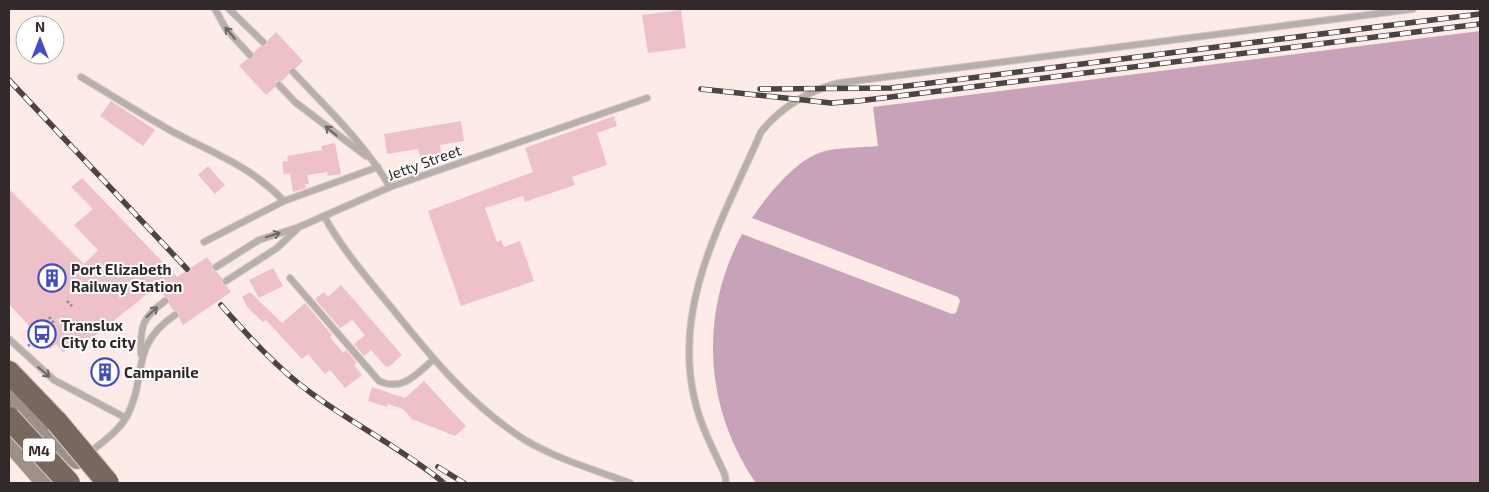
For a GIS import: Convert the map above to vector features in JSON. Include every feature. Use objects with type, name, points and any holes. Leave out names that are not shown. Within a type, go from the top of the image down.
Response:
[{"type":"highway","name":"M4","points":[[9,372],[57,422],[108,483]]},
{"type":"highway","name":"M4","points":[[9,418],[65,474]]},
{"type":"street","points":[[9,393],[65,474]]},
{"type":"street","points":[[9,442],[65,474],[97,483]]},
{"type":"lane","points":[[215,9],[226,29],[250,55]]},
{"type":"lane","points":[[229,9],[263,42]]},
{"type":"lane","points":[[726,483],[725,475],[695,402],[688,349],[690,316],[709,251],[761,132],[771,120],[802,97],[825,86],[839,83],[1412,9]]},
{"type":"lane","points":[[293,72],[351,134],[378,167],[390,187]]},
{"type":"lane","points":[[80,77],[178,134],[244,167],[260,178],[284,201]]},
{"type":"lane","points":[[279,85],[295,102],[336,136],[371,160]]},
{"type":"lane","name":"Jetty Street","points":[[216,267],[259,240],[300,227],[390,187],[647,98]]},
{"type":"lane","points":[[204,242],[284,201],[378,167]]},
{"type":"lane","points":[[324,216],[355,263],[434,359],[469,398],[486,413],[527,441],[548,452],[630,483]]},
{"type":"lane","points":[[226,281],[277,248],[300,227]]},
{"type":"lane","points":[[290,278],[379,380],[391,385],[402,384],[434,359]]},
{"type":"lane","points":[[65,474],[126,418],[134,398],[139,372],[142,327],[148,314],[165,301]]},
{"type":"lane","points":[[141,360],[147,343],[154,332],[175,315]]},
{"type":"lane","points":[[9,339],[54,380],[126,418]]},
{"type":"path","points":[[67,301],[72,306]]},
{"type":"path","points":[[49,317],[54,323]]},
{"type":"shaded area","points":[[1480,31],[1480,483],[756,483],[739,454],[726,424],[717,392],[713,360],[714,328],[719,296],[728,265],[742,234],[952,314],[956,313],[960,301],[958,297],[752,218],[781,181],[809,158],[832,150],[878,146],[873,107]]},
{"type":"building","points":[[681,10],[686,48],[648,53],[642,15]]},
{"type":"building","points":[[276,32],[303,61],[296,68],[290,68],[289,74],[282,81],[276,81],[275,87],[266,95],[239,66],[247,59],[254,58],[254,52],[261,46],[266,46],[268,40]]},
{"type":"building","points":[[111,101],[155,130],[143,146],[100,116]]},
{"type":"building","points":[[614,116],[617,126],[597,133],[607,165],[572,177],[575,185],[525,202],[523,196],[485,208],[497,242],[501,240],[504,247],[520,241],[534,281],[461,306],[428,211],[533,172],[525,148]]},
{"type":"building","points":[[461,121],[464,141],[440,145],[441,153],[420,156],[418,149],[387,154],[384,134]]},
{"type":"building","points":[[335,143],[341,174],[328,176],[327,172],[307,175],[309,184],[305,184],[306,188],[293,192],[290,173],[284,174],[282,162],[288,161],[287,156],[322,150],[321,146]]},
{"type":"building","points":[[208,166],[225,185],[215,194],[198,175]]},
{"type":"building","points":[[82,178],[177,277],[207,257],[212,264],[212,270],[217,272],[222,278],[222,284],[227,286],[231,292],[183,325],[179,318],[179,312],[173,310],[169,304],[169,298],[164,296],[157,286],[86,343],[81,338],[63,352],[56,344],[50,349],[9,304],[9,189],[84,264],[98,250],[74,225],[93,209],[71,187]]},
{"type":"building","points":[[273,268],[283,286],[259,298],[249,280]]},
{"type":"building","points":[[341,285],[402,355],[391,365],[386,367],[371,350],[364,356],[354,344],[365,335],[352,320],[340,328],[315,299],[324,292],[328,297]]},
{"type":"building","points":[[250,292],[282,323],[305,303],[332,335],[330,337],[343,353],[346,350],[357,363],[354,365],[362,375],[345,388],[330,370],[325,374],[308,354],[302,359],[266,320],[263,322],[248,308],[242,297]]},
{"type":"building","name":"Campanile","points":[[107,363],[114,374],[103,381],[96,370]]},
{"type":"building","points":[[424,381],[466,426],[455,436],[412,419],[403,409],[388,404],[387,407],[368,401],[372,387],[405,398]]},
{"type":"railway","points":[[760,89],[891,88],[1480,14]]},
{"type":"railway","points":[[701,89],[831,103],[858,101],[1480,24]]},
{"type":"railway","points":[[9,80],[187,269]]},
{"type":"railway","points":[[221,305],[264,352],[299,383],[327,405],[412,459],[444,483]]},
{"type":"railway","points":[[438,467],[464,483]]},
{"type":"place","name":"Port Elizabeth Railway Station","points":[[52,278]]},
{"type":"place","name":"Translux City to city","points":[[42,334]]},
{"type":"place","name":"Campanile","points":[[105,372]]}]
